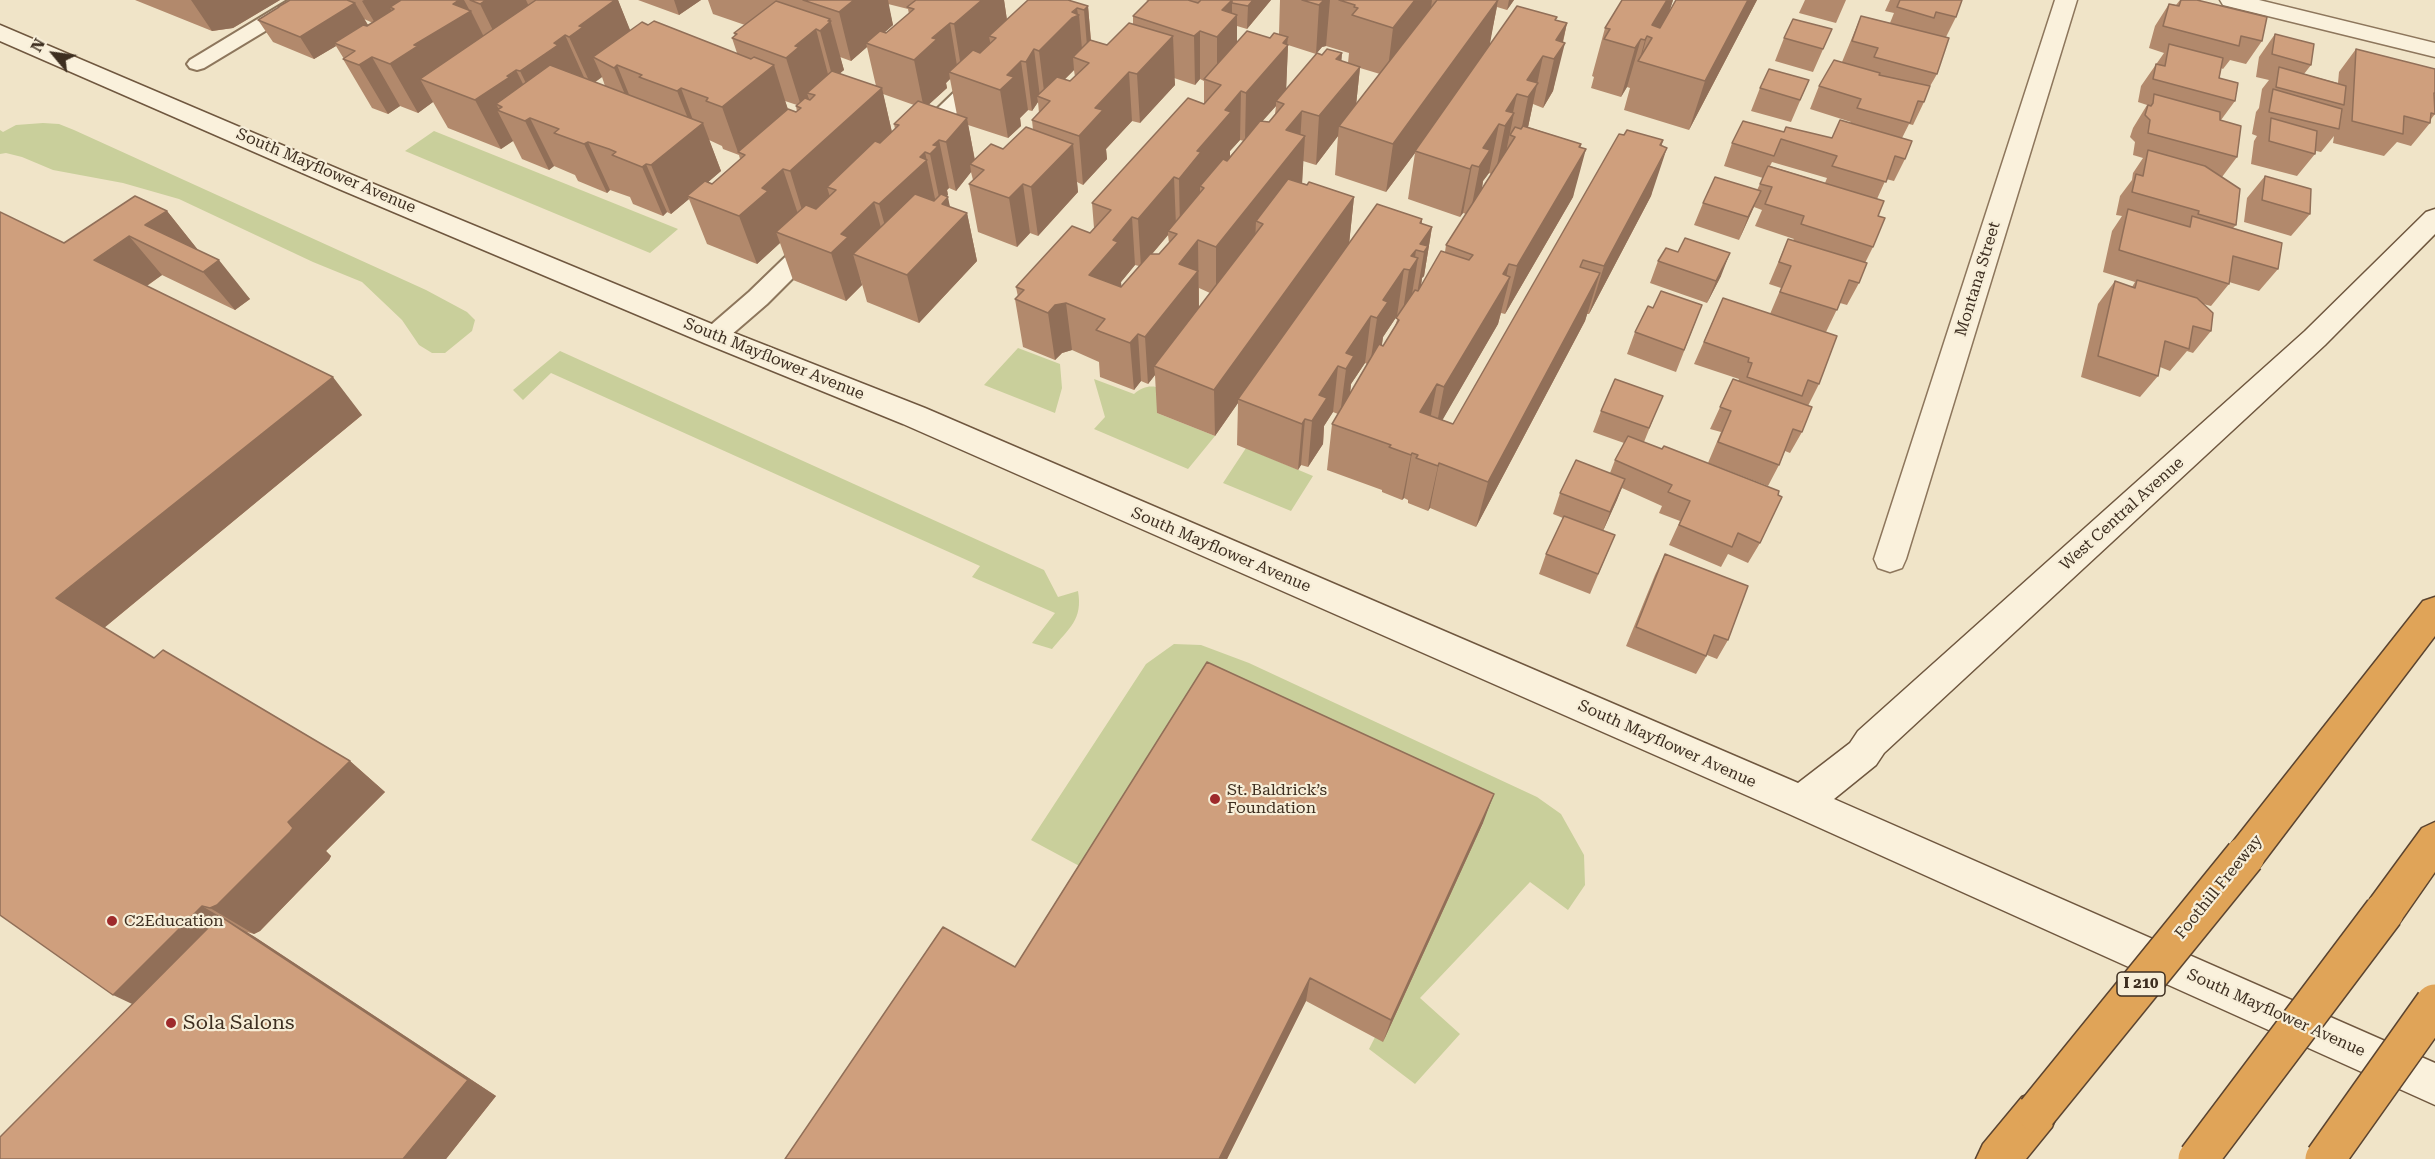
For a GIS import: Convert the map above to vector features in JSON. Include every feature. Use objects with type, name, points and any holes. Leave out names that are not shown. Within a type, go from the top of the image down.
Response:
[{"type":"highway","name":"Foothill Freeway","points":[[1998,1159],[2245,856],[2435,611]]},
{"type":"highway","points":[[2198,1159],[2384,912],[2435,840]]},
{"type":"highway","points":[[2325,1159],[2435,1004]]},
{"type":"street","name":"Montana Street","points":[[1890,559],[2066,0]]},
{"type":"street","points":[[2231,0],[2435,50]]},
{"type":"street","name":"South Mayflower Avenue","points":[[0,32],[348,183],[714,336],[914,416],[1802,802],[2435,1084]]},
{"type":"street","name":"West Central Avenue","points":[[1802,802],[1863,754],[1870,742],[2315,338],[2435,218]]},
{"type":"lane","points":[[197,64],[303,0]]},
{"type":"lane","points":[[902,156],[995,63]]},
{"type":"lane","points":[[714,336],[758,298],[834,223]]},
{"type":"green space","points":[[59,124],[74,130],[426,290],[467,312],[475,320],[472,331],[445,353],[432,353],[419,345],[402,320],[362,282],[313,262],[179,199],[123,183],[53,170],[22,157],[6,153],[0,154],[0,130],[3,132],[16,125]]},
{"type":"green space","points":[[434,131],[678,229],[650,253],[405,151]]},
{"type":"green space","points":[[1018,348],[1060,364],[1062,388],[1055,413],[984,385]]},
{"type":"green space","points":[[560,351],[1044,570],[1058,597],[1078,591],[1078,609],[1073,623],[1052,649],[1032,643],[1055,613],[972,577],[980,566],[551,373],[523,400],[513,390]]},
{"type":"green space","points":[[1094,379],[1134,394],[1148,387],[1172,392],[1157,413],[1215,436],[1188,469],[1094,429],[1105,417]]},
{"type":"green space","points":[[1246,448],[1313,476],[1291,511],[1223,483]]},
{"type":"green space","points":[[1174,644],[1201,645],[1249,663],[1537,797],[1561,814],[1584,855],[1585,885],[1568,910],[1530,882],[1420,998],[1460,1034],[1415,1084],[1369,1049],[1483,824],[1096,875],[1031,840],[1146,664]]},
{"type":"building","points":[[290,0],[347,0],[355,3],[300,37],[258,20]]},
{"type":"building","points":[[401,0],[459,0],[453,4],[471,11],[414,45],[418,46],[390,64],[372,57],[359,65],[343,59],[355,51],[334,43],[394,9],[390,7]]},
{"type":"building","points":[[470,0],[486,0],[480,4]]},
{"type":"building","points":[[536,0],[615,0],[579,26],[583,27],[569,37],[565,35],[554,43],[558,45],[520,71],[516,70],[507,76],[510,77],[475,100],[420,79]]},
{"type":"building","points":[[803,0],[854,0],[839,12]]},
{"type":"building","points":[[916,0],[982,0],[954,24],[950,23],[932,38],[937,39],[914,60],[866,43],[880,31],[886,33],[914,9],[907,7]]},
{"type":"building","points":[[1028,0],[1068,0],[1088,6],[1084,10],[1077,8],[1072,12],[1079,15],[1072,18],[1039,51],[1034,49],[1026,62],[1021,61],[1007,75],[1014,77],[1000,90],[949,72],[973,50],[980,53],[996,38],[989,36]]},
{"type":"building","points":[[1149,0],[1188,0],[1198,3],[1201,0],[1232,0],[1222,10],[1237,15],[1217,37],[1200,31],[1194,36],[1133,16]]},
{"type":"building","points":[[1232,0],[1253,0],[1248,6],[1232,3]]},
{"type":"building","points":[[1302,0],[1324,0],[1319,5]]},
{"type":"building","points":[[1339,0],[1415,0],[1393,28],[1352,15],[1358,8]]},
{"type":"building","points":[[1437,0],[1498,0],[1393,144],[1339,126]]},
{"type":"building","points":[[1622,0],[1667,0],[1652,25],[1660,28],[1676,0],[1748,0],[1705,81],[1638,61],[1652,38],[1647,36],[1645,40],[1641,39],[1635,48],[1604,39],[1610,29],[1605,28]]},
{"type":"building","points":[[1900,0],[1962,0],[1956,17],[1936,12],[1934,18],[1897,7]]},
{"type":"building","points":[[2181,0],[2197,0],[2267,17],[2262,41],[2241,36],[2239,46],[2163,26],[2169,4],[2179,6]]},
{"type":"building","points":[[776,1],[831,21],[820,31],[816,29],[795,46],[799,47],[786,58],[732,38],[737,34],[734,33]]},
{"type":"building","points":[[1517,6],[1557,17],[1555,20],[1567,23],[1556,40],[1565,43],[1554,59],[1543,56],[1527,80],[1538,83],[1528,97],[1517,94],[1506,111],[1514,113],[1505,126],[1499,124],[1483,148],[1490,150],[1479,167],[1472,165],[1470,169],[1415,151]]},
{"type":"building","points":[[1861,16],[1949,38],[1937,74],[1874,57],[1878,48],[1852,41]]},
{"type":"building","points":[[1793,19],[1832,29],[1823,49],[1784,38]]},
{"type":"building","points":[[654,21],[751,59],[754,57],[774,65],[722,107],[706,101],[708,98],[681,88],[677,91],[639,77],[642,75],[617,65],[614,68],[593,57],[642,22],[648,25]]},
{"type":"building","points":[[1129,23],[1173,36],[1137,74],[1129,72],[1095,108],[1103,110],[1079,136],[1032,120],[1050,101],[1037,96],[1057,77],[1070,81],[1089,63],[1073,57],[1090,40],[1107,45]]},
{"type":"building","points":[[1247,31],[1270,38],[1274,33],[1288,37],[1283,43],[1288,45],[1246,93],[1241,91],[1225,110],[1231,112],[1197,151],[1201,152],[1179,179],[1174,177],[1138,219],[1132,217],[1113,240],[1118,242],[1089,275],[1121,287],[1150,254],[1159,254],[1177,234],[1168,231],[1204,188],[1200,186],[1223,159],[1227,161],[1260,121],[1269,122],[1284,104],[1276,101],[1317,53],[1322,55],[1327,49],[1342,53],[1336,59],[1360,67],[1319,116],[1302,111],[1286,130],[1305,136],[1216,247],[1198,240],[1179,264],[1198,271],[1145,337],[1138,334],[1130,343],[1096,330],[1105,319],[1066,303],[1055,305],[1048,313],[1015,299],[1024,290],[1016,287],[1072,226],[1090,233],[1111,210],[1092,203],[1188,98],[1204,104],[1221,85],[1204,79]]},
{"type":"building","points":[[2275,34],[2314,44],[2311,65],[2272,54]]},
{"type":"building","points":[[2169,44],[2223,58],[2219,78],[2238,83],[2235,101],[2153,79],[2156,64],[2165,66]]},
{"type":"building","points":[[2356,49],[2435,69],[2435,114],[2431,113],[2430,123],[2404,116],[2403,134],[2352,121]]},
{"type":"building","points":[[1834,60],[1880,73],[1879,75],[1930,86],[1924,102],[1918,101],[1910,123],[1857,108],[1861,99],[1819,86]]},
{"type":"building","points":[[550,65],[703,123],[651,165],[646,164],[642,167],[612,155],[616,152],[609,149],[588,142],[584,144],[554,133],[559,129],[530,118],[525,121],[497,110],[502,107],[496,104]]},
{"type":"building","points":[[2279,67],[2346,86],[2344,105],[2276,87]]},
{"type":"building","points":[[1769,69],[1809,80],[1800,100],[1760,88]]},
{"type":"building","points":[[832,71],[882,88],[790,171],[783,169],[762,188],[768,191],[739,216],[687,196],[705,181],[712,184],[745,155],[738,152],[788,109],[796,112],[801,108],[796,106],[805,98],[810,100],[815,95],[807,93]]},
{"type":"building","points":[[2273,89],[2342,109],[2339,129],[2269,112]]},
{"type":"building","points":[[2154,94],[2220,112],[2220,120],[2241,126],[2237,157],[2148,133],[2150,120],[2145,115],[2148,105],[2151,106],[2153,103]]},
{"type":"building","points":[[918,101],[967,118],[946,142],[939,140],[933,145],[938,146],[930,154],[925,152],[920,157],[927,160],[879,204],[874,202],[841,234],[848,237],[831,253],[776,232],[806,205],[816,209],[836,190],[827,187],[875,141],[880,143],[899,125],[894,124]]},
{"type":"building","points":[[2271,118],[2317,131],[2315,154],[2269,141]]},
{"type":"building","points":[[1840,120],[1912,141],[1905,159],[1895,156],[1886,182],[1832,166],[1837,156],[1781,139],[1774,156],[1732,143],[1743,121],[1784,132],[1786,127],[1832,138]]},
{"type":"building","points":[[1523,126],[1581,144],[1579,147],[1586,149],[1517,266],[1509,264],[1503,274],[1510,277],[1444,387],[1437,384],[1420,412],[1453,424],[1619,134],[1624,135],[1627,130],[1663,140],[1660,145],[1667,148],[1604,266],[1583,260],[1580,267],[1600,273],[1488,482],[1439,463],[1438,466],[1416,458],[1418,455],[1412,453],[1411,455],[1389,447],[1391,445],[1332,424],[1379,344],[1383,346],[1399,320],[1396,318],[1415,290],[1418,291],[1441,251],[1469,260],[1473,255],[1446,245],[1515,137],[1510,135],[1515,127],[1521,129]]},
{"type":"building","points":[[1026,127],[1073,144],[1031,187],[1023,184],[1009,198],[969,184],[984,170],[970,164],[991,144],[1003,149]]},
{"type":"building","points":[[2148,150],[2205,166],[2240,189],[2236,225],[2198,214],[2199,211],[2132,192],[2136,174],[2143,176]]},
{"type":"building","points":[[1768,166],[1884,201],[1878,216],[1885,218],[1873,247],[1801,224],[1804,216],[1765,204],[1772,187],[1760,184]]},
{"type":"building","points":[[2265,176],[2311,189],[2310,214],[2262,200]]},
{"type":"building","points":[[1715,177],[1761,191],[1748,217],[1703,203]]},
{"type":"building","points":[[1288,179],[1307,185],[1309,182],[1354,197],[1214,390],[1154,366],[1263,224],[1256,221]]},
{"type":"building","points":[[915,194],[934,201],[941,194],[948,197],[942,204],[967,213],[907,275],[853,254]]},
{"type":"building","points":[[135,196],[167,211],[145,225],[219,260],[203,272],[129,236],[94,260],[333,377],[56,598],[154,658],[163,650],[350,761],[288,822],[293,828],[290,832],[217,905],[210,908],[202,906],[113,995],[0,915],[0,212],[64,243]]},
{"type":"building","points":[[1377,204],[1422,219],[1420,223],[1432,227],[1420,244],[1428,246],[1424,252],[1416,250],[1411,256],[1418,258],[1410,270],[1404,269],[1383,300],[1388,302],[1377,318],[1371,316],[1346,353],[1354,356],[1346,369],[1338,366],[1319,395],[1327,398],[1312,421],[1305,419],[1302,424],[1238,399]]},
{"type":"building","points":[[2128,209],[2190,227],[2192,216],[2282,243],[2278,269],[2233,256],[2229,284],[2119,250]]},
{"type":"building","points":[[1685,238],[1730,253],[1716,281],[1658,261],[1666,248],[1678,252]]},
{"type":"building","points":[[1788,239],[1867,263],[1859,283],[1849,280],[1837,310],[1780,292],[1791,266],[1779,262]]},
{"type":"building","points":[[2137,280],[2197,298],[2213,313],[2211,331],[2193,326],[2189,349],[2165,341],[2158,376],[2098,356],[2115,281],[2135,288]]},
{"type":"building","points":[[1661,291],[1702,305],[1684,350],[1635,332],[1648,306],[1653,308]]},
{"type":"building","points":[[1723,298],[1837,336],[1819,384],[1808,380],[1802,396],[1747,377],[1752,363],[1748,362],[1749,358],[1704,342]]},
{"type":"building","points":[[1615,379],[1663,396],[1649,428],[1601,411]]},
{"type":"building","points":[[1733,379],[1812,407],[1802,432],[1793,429],[1779,465],[1718,442],[1731,411],[1720,407]]},
{"type":"building","points":[[1628,436],[1662,449],[1664,446],[1779,491],[1778,495],[1782,497],[1760,543],[1738,533],[1732,547],[1679,525],[1690,501],[1668,492],[1672,485],[1615,460]]},
{"type":"building","points":[[1576,460],[1625,479],[1610,512],[1560,493]]},
{"type":"building","points":[[1564,516],[1615,535],[1598,574],[1546,554]]},
{"type":"building","points":[[1665,554],[1748,586],[1728,640],[1714,635],[1706,656],[1636,627]]},
{"type":"building","points":[[1207,662],[1494,794],[1391,1020],[1310,978],[1219,1159],[785,1159],[943,927],[1015,967]]},
{"type":"building","points":[[220,916],[468,1080],[403,1159],[0,1159],[0,1137]]},
{"type":"place","name":"St. Baldrick’s Foundation","points":[[1215,799]]},
{"type":"place","name":"C2Education","points":[[112,921]]},
{"type":"place","name":"Sola Salons","points":[[171,1023]]}]
